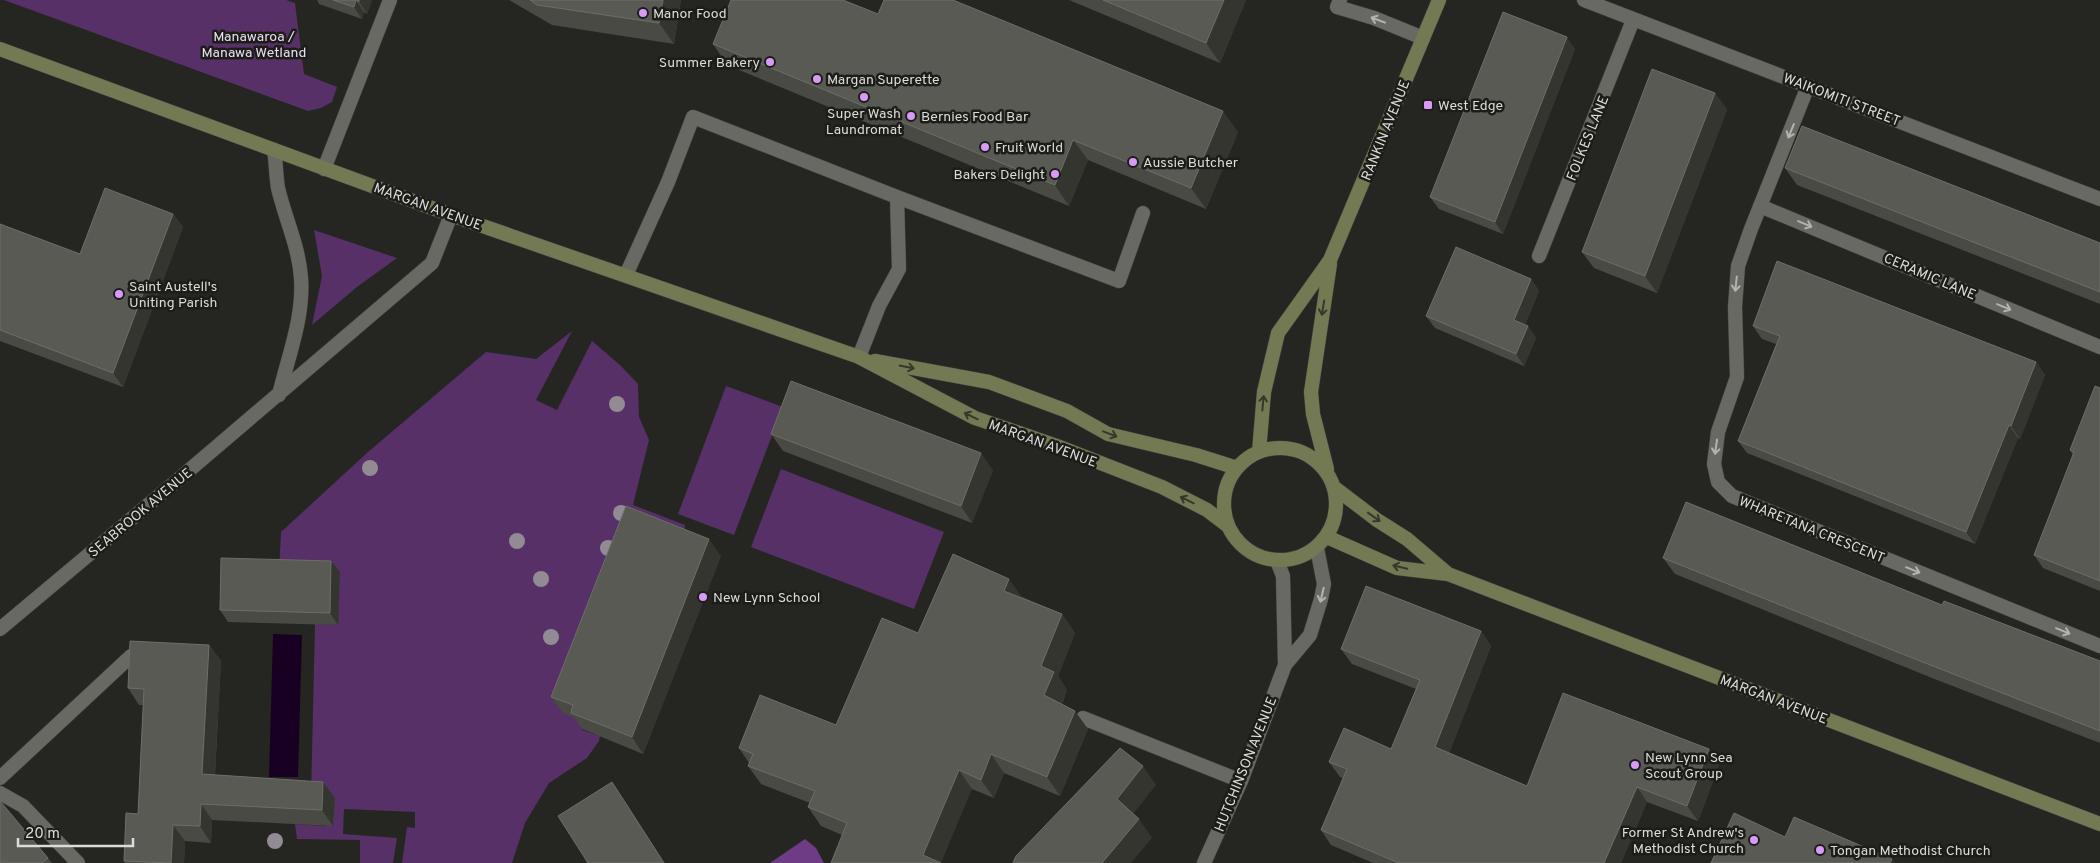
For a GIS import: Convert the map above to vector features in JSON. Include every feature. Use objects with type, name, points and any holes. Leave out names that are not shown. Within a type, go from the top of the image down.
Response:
[{"type":"main road","name":"RANKIN AVENUE","points":[[1259,452],[1264,392],[1278,333],[1330,260],[1439,0]]},
{"type":"main road","name":"MARGAN AVENUE","points":[[0,49],[451,215],[859,357],[975,418],[1057,446],[1162,487],[1207,510],[1228,526]]},
{"type":"main road","name":"RANKIN AVENUE","points":[[1328,472],[1313,414],[1311,392],[1330,260]]},
{"type":"main road","name":"MARGAN AVENUE","points":[[859,357],[989,382],[1068,410],[1108,434],[1196,455],[1237,468]]},
{"type":"main road","points":[[1277,448],[1297,450],[1314,458],[1328,472],[1335,488],[1337,514],[1322,542],[1299,558],[1277,561],[1253,554],[1243,547],[1228,526],[1224,506],[1226,486],[1237,468],[1246,458],[1259,452],[1277,448]]},
{"type":"main road","name":"MARGAN AVENUE","points":[[1335,488],[1407,539],[1448,574]]},
{"type":"main road","name":"MARGAN AVENUE","points":[[1322,542],[1397,568],[1448,574],[2100,824]]},
{"type":"street","points":[[324,168],[390,0]]},
{"type":"street","points":[[1340,0],[1337,6],[1374,18],[1423,38]]},
{"type":"street","name":"WAIKOMITI STREET","points":[[1584,0],[2100,199]]},
{"type":"street","name":"FOLKES LANE","points":[[1539,256],[1634,20]]},
{"type":"street","name":"WHARETANA CRESCENT","points":[[1808,86],[1738,266],[1735,307],[1737,377],[1718,432],[1715,447],[1714,464],[1718,482],[1732,496],[2100,646]]},
{"type":"street","points":[[626,275],[668,182],[693,117],[1119,281],[1143,213]]},
{"type":"street","points":[[274,150],[278,188],[288,216],[302,280],[299,314],[279,394]]},
{"type":"street","points":[[859,357],[879,306],[899,269],[897,197]]},
{"type":"street","name":"CERAMIC LANE","points":[[1760,206],[2100,347]]},
{"type":"street","name":"SEABROOK AVENUE","points":[[0,628],[432,263],[451,215]]},
{"type":"street","name":"HUTCHINSON AVENUE","points":[[1204,863],[1241,781],[1285,665],[1310,635],[1324,584],[1322,542]]},
{"type":"street","name":"HUTCHINSON AVENUE","points":[[1277,561],[1283,576],[1285,665]]},
{"type":"street","points":[[0,778],[131,656]]},
{"type":"street","points":[[1083,718],[1241,781]]},
{"type":"street","points":[[0,793],[23,806],[78,863]]},
{"type":"green space","name":"Manawaroa / Manawa Wetland","points":[[4,0],[286,0],[295,3],[304,74],[337,87],[332,102],[321,108],[308,111]]},
{"type":"green space","points":[[314,230],[397,258],[357,287],[312,325],[322,276]]},
{"type":"green space","points":[[572,331],[536,400],[557,410],[592,341],[620,365],[638,384],[639,417],[649,440],[633,505],[685,525],[683,541],[585,722],[582,730],[600,736],[599,741],[587,758],[549,783],[525,823],[512,863],[402,863],[407,827],[415,828],[415,812],[344,809],[343,834],[397,838],[393,863],[360,863],[360,840],[297,839],[295,824],[326,826],[327,798],[311,797],[315,624],[338,625],[339,573],[279,571],[281,532],[368,452],[486,352],[536,359]]},
{"type":"green space","points":[[726,386],[783,407],[734,535],[678,514]]},
{"type":"green space","points":[[781,469],[944,532],[914,609],[751,547]]},
{"type":"shaded area","points":[[273,634],[302,635],[298,777],[269,777]]},
{"type":"shaded area","points":[[805,839],[816,848],[824,863],[770,863]]},
{"type":"building","points":[[333,0],[356,0],[354,7]]},
{"type":"building","points":[[530,0],[663,0],[659,23],[537,5]]},
{"type":"building","points":[[731,0],[843,0],[878,14],[884,0],[953,0],[1223,111],[1191,188],[1073,140],[1055,185],[713,44]]},
{"type":"building","points":[[1103,0],[1224,0],[1206,43]]},
{"type":"building","points":[[1503,12],[1567,37],[1495,222],[1430,197]]},
{"type":"building","points":[[1652,69],[1715,93],[1645,276],[1582,252]]},
{"type":"building","points":[[1802,126],[2100,243],[2100,292],[1785,168]]},
{"type":"building","points":[[105,188],[173,214],[113,373],[0,330],[0,224],[80,254]]},
{"type":"building","points":[[1456,247],[1531,279],[1514,320],[1528,326],[1516,354],[1426,316]]},
{"type":"building","points":[[1777,261],[2036,362],[1966,532],[1738,441],[1780,336],[1753,326]]},
{"type":"building","points":[[791,381],[981,453],[961,506],[771,434]]},
{"type":"building","points":[[2095,386],[2100,388],[2100,581],[2034,555],[2074,452],[2070,450]]},
{"type":"building","points":[[1686,502],[1942,605],[1944,601],[2100,661],[2100,731],[1663,558]]},
{"type":"building","points":[[626,506],[709,539],[632,737],[571,713],[573,705],[551,697]]},
{"type":"building","points":[[953,554],[1009,579],[1004,591],[1062,614],[1041,666],[1054,672],[1044,695],[1075,711],[1047,777],[991,754],[981,780],[959,770],[923,855],[941,863],[831,863],[847,823],[808,807],[815,791],[748,766],[753,754],[739,748],[760,695],[836,725],[882,618],[918,633]]},
{"type":"building","points":[[221,558],[331,561],[330,613],[220,610]]},
{"type":"building","points":[[1366,586],[1481,631],[1435,747],[1527,786],[1563,693],[1709,749],[1687,806],[1637,787],[1604,863],[1399,863],[1321,830],[1347,769],[1329,762],[1344,728],[1391,749],[1420,680],[1341,649]]},
{"type":"building","points":[[130,641],[209,645],[202,774],[323,782],[322,810],[201,804],[200,826],[173,825],[171,863],[124,861],[126,813],[138,814],[144,689],[128,688]]},
{"type":"building","points":[[1120,748],[1143,766],[1117,799],[1139,819],[1102,863],[1013,863],[1016,856]]},
{"type":"building","points":[[612,782],[664,863],[588,863],[558,816]]},
{"type":"building","points":[[0,801],[48,858],[42,863],[0,863]]},
{"type":"building","points":[[1734,813],[1785,837],[1794,817],[1892,859],[1890,863],[1711,863]]},
{"type":"place","name":"Manor Food","points":[[643,13]]},
{"type":"place","name":"Summer Bakery","points":[[770,62]]},
{"type":"place","name":"Margan Superette","points":[[817,79]]},
{"type":"place","name":"Super Wash Laundromat","points":[[864,97]]},
{"type":"place","name":"West Edge","points":[[1428,105]]},
{"type":"place","name":"Bernies Food Bar","points":[[911,116]]},
{"type":"place","name":"Fruit World","points":[[985,147]]},
{"type":"place","name":"Aussie Butcher","points":[[1133,162]]},
{"type":"place","name":"Bakers Delight","points":[[1055,174]]},
{"type":"place","name":"Saint Austell's Uniting Parish","points":[[119,294]]},
{"type":"place","name":"New Lynn School","points":[[703,597]]},
{"type":"place","name":"New Lynn Sea Scout Group","points":[[1635,765]]},
{"type":"place","name":"Former St Andrew's Methodist Church","points":[[1754,840]]},
{"type":"place","name":"Tongan Methodist Church","points":[[1820,850]]}]
